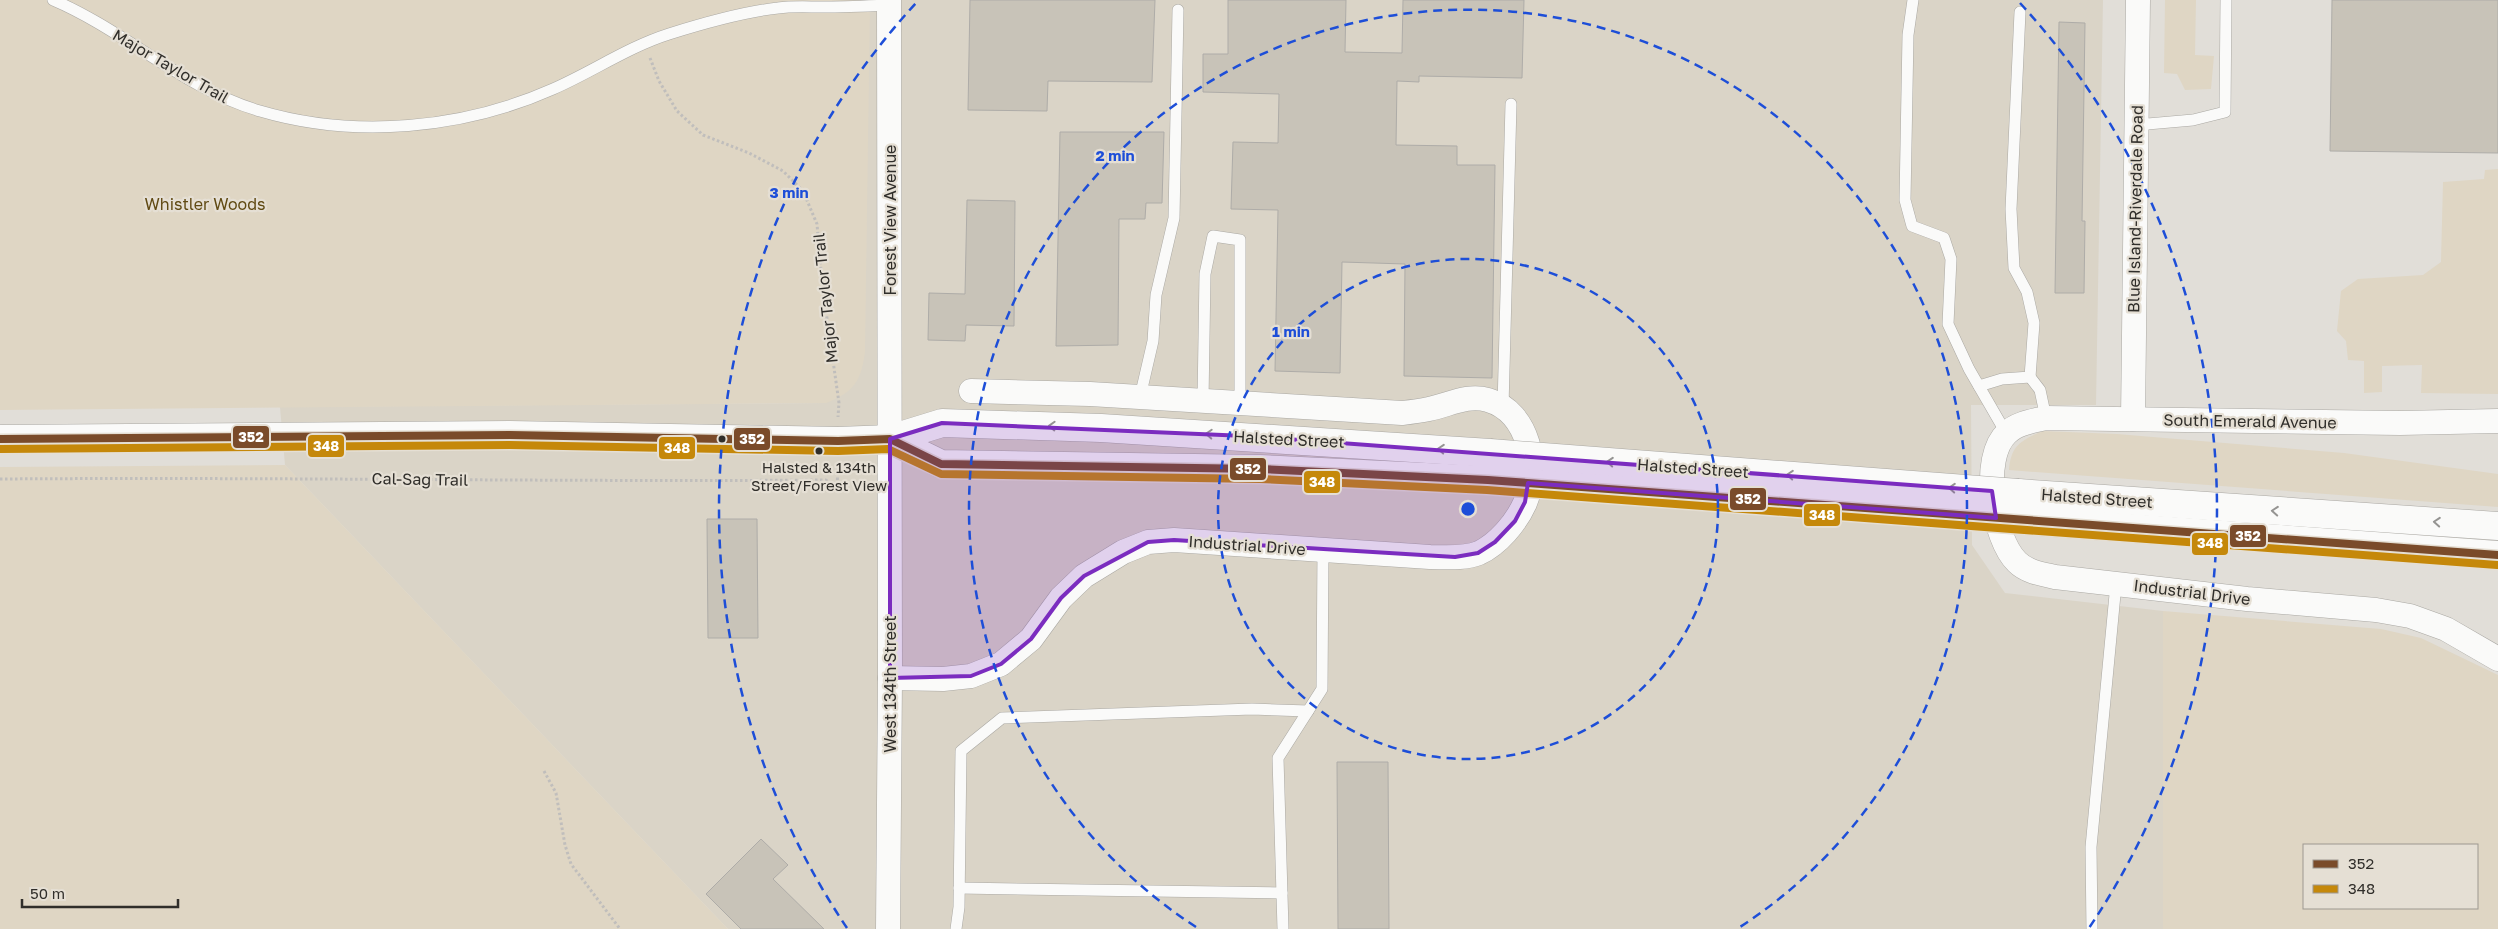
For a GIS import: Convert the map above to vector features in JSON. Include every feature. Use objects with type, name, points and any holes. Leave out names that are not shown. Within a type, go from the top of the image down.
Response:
[{"type":"main road","name":"Halsted Street","points":[[0,439],[510,435],[838,441],[890,439],[942,423],[1120,429],[1490,453],[2018,493],[2498,526]]},
{"type":"main road","name":"Halsted Street","points":[[890,439],[941,464],[1260,469],[1488,480],[2498,555]]},
{"type":"street","name":"Blue Island-Riverdale Road","points":[[2133,419],[2138,0]]},
{"type":"street","name":"Forest View Avenue","points":[[889,3],[890,439]]},
{"type":"street","points":[[971,391],[1140,397],[1402,413],[1428,410],[1468,398],[1488,400],[1503,407]]},
{"type":"street","name":"Industrial Drive","points":[[890,678],[943,679],[971,676],[1001,664],[1031,639],[1061,598],[1084,576],[1123,552],[1148,542],[1174,540],[1455,557],[1478,553],[1495,542],[1514,521],[1525,502],[1530,478],[1530,452],[1524,432],[1503,407]]},
{"type":"street","name":"South Emerald Avenue","points":[[2006,433],[2021,424],[2046,418],[2400,423],[2498,421]]},
{"type":"street","name":"Industrial Drive","points":[[2006,433],[1994,454],[1992,490],[1996,523],[2006,546],[2016,562],[2030,571],[2047,576],[2247,599],[2376,610],[2410,616],[2446,629],[2498,658]]},
{"type":"street","name":"West 134th Street","points":[[888,929],[890,439]]},
{"type":"lane","name":"Major Taylor Trail","points":[[52,0],[84,16],[223,98],[259,111],[300,121],[343,126],[381,127],[466,117],[552,90],[644,43]]},
{"type":"lane","points":[[1913,0],[1908,35],[1904,200],[1912,226],[1944,238],[1951,259],[1948,324],[1979,386],[2006,433]]},
{"type":"lane","points":[[2136,126],[2193,120],[2225,112],[2226,0]]},
{"type":"lane","points":[[644,43],[705,24],[778,7],[889,3]]},
{"type":"lane","points":[[1140,397],[1153,341],[1156,295],[1174,218],[1178,10]]},
{"type":"lane","points":[[2020,12],[2012,209],[2014,268],[2027,292],[2034,323],[2030,377],[2040,390],[2046,418]]},
{"type":"lane","points":[[1503,407],[1511,104]]},
{"type":"lane","points":[[1203,401],[1206,274],[1213,236],[1240,240],[1240,404]]},
{"type":"lane","points":[[1979,386],[2002,379],[2030,377]]},
{"type":"lane","points":[[1283,929],[1278,758],[1322,689],[1323,550]]},
{"type":"lane","points":[[2092,929],[2091,847],[2116,584]]},
{"type":"lane","points":[[956,929],[959,888],[961,751],[1002,718],[1252,709],[1308,711]]},
{"type":"lane","points":[[959,888],[1282,893]]},
{"type":"path","name":"Major Taylor Trail","points":[[644,43],[659,81],[677,111],[703,135],[749,153],[783,171],[803,191],[817,224],[822,283],[839,403]]},
{"type":"path","name":"Cal-Sag Trail","points":[[0,479],[261,477],[606,482],[826,480],[837,490]]},
{"type":"path","points":[[544,771],[556,793],[565,845],[571,864],[620,929]]},
{"type":"highlighted area","points":[[942,423],[1246,436],[1992,491],[1996,518],[1528,483],[1525,502],[1515,521],[1495,542],[1478,553],[1455,557],[1174,540],[1148,542],[1084,576],[1061,598],[1031,639],[1001,664],[971,676],[890,678],[890,439]]},
{"type":"shaded area","points":[[869,0],[2103,0],[2096,405],[1971,405],[1972,545],[2005,593],[2163,611],[2163,929],[728,929],[285,465],[280,407],[826,403]]},
{"type":"green space","name":"Whistler Woods","points":[[0,0],[870,0],[865,352],[858,378],[850,390],[826,403],[0,410]]},
{"type":"green space","points":[[2165,0],[2196,0],[2195,55],[2214,56],[2211,89],[2185,90],[2177,74],[2164,73]]},
{"type":"green space","points":[[2498,169],[2498,394],[2421,393],[2422,365],[2382,366],[2382,392],[2364,393],[2364,361],[2348,360],[2346,341],[2337,331],[2341,291],[2358,279],[2423,275],[2441,262],[2443,182],[2484,179],[2485,170]]},
{"type":"green space","points":[[2042,431],[2117,434],[2344,453],[2498,474],[2498,507],[2009,470],[2012,455],[2018,445]]},
{"type":"green space","points":[[285,465],[728,929],[0,929],[0,467]]},
{"type":"green space","points":[[2163,611],[2381,629],[2421,638],[2498,675],[2498,929],[2163,929]]},
{"type":"building","points":[[970,0],[1155,0],[1152,82],[1048,81],[1047,111],[968,110]]},
{"type":"building","points":[[1228,0],[1346,0],[1345,52],[1402,53],[1403,0],[1524,0],[1522,78],[1419,76],[1419,82],[1397,81],[1396,145],[1457,146],[1457,165],[1495,165],[1492,378],[1404,376],[1405,264],[1342,262],[1340,373],[1275,371],[1278,210],[1231,209],[1233,142],[1278,143],[1279,94],[1203,92],[1203,54],[1228,54]]},
{"type":"building","points":[[2332,0],[2498,0],[2498,153],[2330,151]]},
{"type":"building","points":[[2059,22],[2085,23],[2082,221],[2085,221],[2084,293],[2055,293]]},
{"type":"building","points":[[1060,132],[1164,132],[1162,203],[1146,203],[1145,219],[1119,219],[1118,345],[1056,346]]},
{"type":"building","points":[[967,200],[1015,201],[1014,326],[966,325],[965,341],[928,340],[929,293],[965,294]]},
{"type":"building","points":[[707,519],[757,519],[758,638],[708,638]]},
{"type":"building","points":[[1337,762],[1388,762],[1389,929],[1338,929]]},
{"type":"building","points":[[761,839],[788,865],[773,879],[824,929],[741,929],[706,894]]},
{"type":"transit line","name":"352","points":[[0,439],[510,435],[838,441],[890,439],[941,464],[1260,469],[1488,480],[2498,555]]},
{"type":"transit line","name":"348","points":[[0,449],[510,445],[838,451],[888,449],[941,474],[1260,479],[1487,490],[2497,565]]},
{"type":"place","name":"Halsted & 134th Street/Forest View","points":[[819,451]]}]
